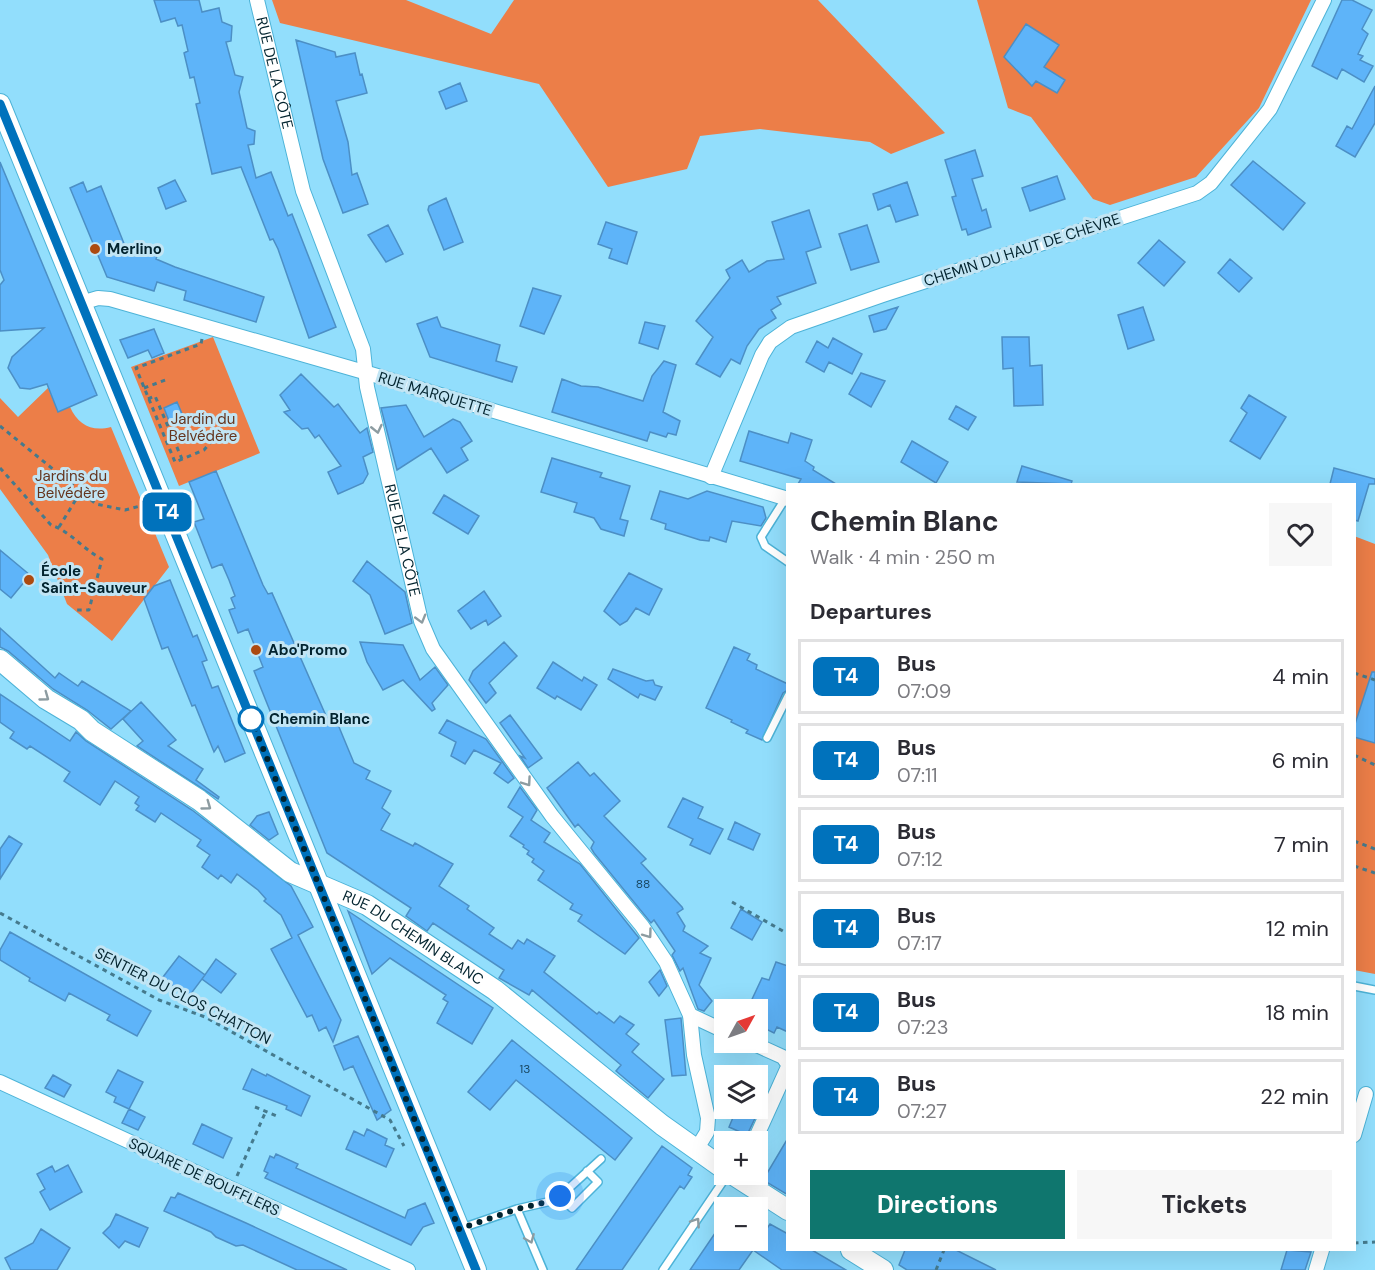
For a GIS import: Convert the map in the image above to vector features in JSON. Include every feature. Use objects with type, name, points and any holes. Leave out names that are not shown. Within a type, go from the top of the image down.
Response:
[{"type":"street","name":"RUE DE LA CÔTE","points":[[257,0],[303,191],[363,349],[364,372],[422,621],[433,649],[552,816],[654,943],[690,1015],[694,1055],[708,1118],[707,1132],[696,1150]]},
{"type":"street","name":"CHEMIN DU HAUT DE CHÈVRE","points":[[711,477],[762,355],[770,342],[791,327],[1203,189],[1270,110],[1324,0]]},
{"type":"street","points":[[0,104],[476,1270]]},
{"type":"street","name":"RUE MARQUETTE","points":[[81,303],[98,298],[110,299],[364,372],[786,499]]},
{"type":"street","name":"RUE DU CHEMIN BLANC","points":[[0,660],[46,699],[205,804],[290,872],[367,905],[495,990],[696,1150]]},
{"type":"street","points":[[690,1015],[714,1026]]},
{"type":"street","points":[[768,1050],[783,1057],[786,1062]]},
{"type":"street","points":[[759,1131],[786,1066]]},
{"type":"street","name":"SQUARE DE BOUFFLERS","points":[[0,1082],[408,1270]]},
{"type":"street","points":[[1356,1128],[1366,1094]]},
{"type":"street","points":[[696,1150],[714,1162]]},
{"type":"street","points":[[750,1185],[786,1209]]},
{"type":"street","points":[[852,1251],[883,1270]]},
{"type":"street","points":[[1316,1270],[1322,1251]]},
{"type":"lane","points":[[786,499],[761,537],[765,546],[786,561]]},
{"type":"lane","points":[[767,738],[786,700]]},
{"type":"lane","points":[[1356,986],[1375,990]]},
{"type":"lane","points":[[459,1229],[517,1209],[556,1200],[601,1159]]},
{"type":"lane","points":[[560,1196],[572,1208],[598,1182],[587,1171]]},
{"type":"lane","points":[[663,1270],[725,1185]]},
{"type":"lane","points":[[517,1209],[543,1270]]},
{"type":"path","points":[[201,344],[136,368],[175,462],[204,450],[214,438],[213,429]]},
{"type":"path","points":[[144,388],[168,379]]},
{"type":"path","points":[[148,399],[156,396],[182,459]]},
{"type":"path","points":[[150,425],[158,422]]},
{"type":"path","points":[[0,426],[96,504],[125,510],[144,505]]},
{"type":"path","points":[[0,468],[51,525],[59,527],[89,552],[102,559],[89,610],[73,610]]},
{"type":"path","points":[[59,527],[80,492]]},
{"type":"path","points":[[1356,675],[1375,680]]},
{"type":"path","points":[[1356,756],[1375,765]]},
{"type":"path","points":[[1356,843],[1375,849]]},
{"type":"path","points":[[1356,867],[1375,873]]},
{"type":"path","points":[[732,902],[786,933]]},
{"type":"path","name":"SENTIER DU CLOS CHATTON","points":[[0,913],[159,1000],[205,1017],[390,1120],[404,1146],[407,1146]]},
{"type":"path","points":[[255,1107],[279,1117]]},
{"type":"path","points":[[237,1178],[266,1111]]},
{"type":"path","points":[[1356,1243],[1375,1242]]},
{"type":"path","points":[[936,1270],[944,1251]]},
{"type":"green space","points":[[272,0],[406,0],[491,34],[514,0],[818,0],[945,133],[891,154],[870,142],[760,129],[700,136],[687,169],[608,187],[539,84],[280,23]]},
{"type":"green space","points":[[977,0],[1311,0],[1259,108],[1196,177],[1110,205],[1093,199],[1031,117],[1008,108]]},
{"type":"green space","name":"Jardin du Belvédère","points":[[213,337],[260,453],[179,486],[131,367]]},
{"type":"green space","name":"Jardins du Belvédère","points":[[48,388],[58,412],[70,407],[81,423],[86,426],[98,429],[111,427],[169,567],[112,641],[67,604],[48,555],[0,489],[0,398],[18,417]]},
{"type":"green space","points":[[1356,537],[1375,544],[1375,974],[1356,970]]},
{"type":"building","points":[[154,0],[199,0],[202,12],[219,8],[222,22],[232,26],[231,41],[226,42],[235,75],[243,77],[239,92],[247,128],[255,131],[254,144],[248,145],[256,178],[271,172],[288,216],[292,214],[336,327],[309,338],[278,249],[273,239],[270,240],[241,167],[212,174],[196,104],[200,103],[194,77],[190,78],[184,53],[188,51],[182,25],[178,26],[175,18],[161,22]]},
{"type":"building","points":[[1342,0],[1352,0],[1372,10],[1362,29],[1368,34],[1358,54],[1363,56],[1360,60],[1373,66],[1364,82],[1342,69],[1337,79],[1312,66]]},
{"type":"building","points":[[1026,24],[1059,45],[1044,67],[1065,80],[1057,93],[1036,81],[1032,86],[1004,57]]},
{"type":"building","points":[[296,40],[335,52],[336,57],[355,53],[360,75],[362,74],[367,93],[336,101],[348,142],[352,175],[357,173],[368,204],[343,213],[323,159]]},
{"type":"building","points":[[460,83],[467,101],[446,109],[439,92]]},
{"type":"building","points":[[1375,86],[1375,123],[1355,157],[1336,146],[1347,126],[1352,129]]},
{"type":"building","points":[[975,150],[983,176],[972,179],[982,211],[986,209],[991,227],[968,235],[966,229],[962,230],[952,197],[956,196],[945,160]]},
{"type":"building","points":[[1253,161],[1305,203],[1283,230],[1231,185]]},
{"type":"building","points":[[0,162],[97,395],[58,412],[47,384],[30,389],[20,388],[8,368],[12,357],[44,328],[0,331],[0,285],[4,280],[0,270]]},
{"type":"building","points":[[1057,176],[1065,199],[1030,211],[1022,188]]},
{"type":"building","points":[[175,180],[186,201],[166,209],[158,188]]},
{"type":"building","points":[[83,182],[87,192],[101,186],[125,246],[157,256],[156,259],[175,267],[264,297],[256,322],[184,300],[186,291],[157,282],[154,291],[107,277],[70,188]]},
{"type":"building","points":[[907,182],[918,215],[896,222],[890,205],[878,210],[873,194]]},
{"type":"building","points":[[446,198],[463,242],[444,250],[428,210],[429,206]]},
{"type":"building","points":[[809,210],[821,247],[806,252],[816,283],[777,297],[781,304],[771,310],[776,318],[759,329],[747,346],[740,364],[731,359],[720,377],[696,364],[713,337],[696,321],[730,278],[726,270],[742,260],[749,272],[767,261],[784,259],[772,222]]},
{"type":"building","points":[[606,222],[637,232],[627,264],[609,258],[612,249],[598,244]]},
{"type":"building","points":[[388,225],[403,254],[386,262],[368,235]]},
{"type":"building","points":[[867,225],[879,262],[851,270],[839,234]]},
{"type":"building","points":[[1159,240],[1185,262],[1164,286],[1138,263]]},
{"type":"building","points":[[1230,259],[1252,278],[1239,292],[1218,273]]},
{"type":"building","points":[[533,288],[561,296],[544,334],[520,326]]},
{"type":"building","points":[[898,307],[886,329],[874,332],[869,316]]},
{"type":"building","points":[[1143,307],[1154,340],[1128,349],[1118,315]]},
{"type":"building","points":[[437,317],[441,327],[500,345],[496,361],[517,367],[512,382],[430,357],[417,324]]},
{"type":"building","points":[[645,322],[665,326],[658,349],[639,343]]},
{"type":"building","points":[[154,329],[164,353],[152,358],[148,350],[128,358],[120,340]]},
{"type":"building","points":[[1002,337],[1029,337],[1030,366],[1042,365],[1043,405],[1014,406],[1013,368],[1003,369]]},
{"type":"building","points":[[833,338],[862,354],[852,374],[829,362],[824,372],[806,362],[817,341],[828,348]]},
{"type":"building","points":[[664,361],[676,365],[663,412],[680,421],[676,435],[668,433],[666,437],[650,432],[647,441],[552,412],[562,379],[643,401],[652,376]]},
{"type":"building","points":[[861,373],[885,381],[871,407],[849,394]]},
{"type":"building","points":[[301,374],[334,407],[338,404],[360,433],[367,428],[373,452],[363,457],[368,474],[363,483],[338,494],[328,472],[341,466],[319,435],[315,438],[308,428],[302,429],[284,412],[290,410],[280,395]]},
{"type":"building","points":[[1249,395],[1286,417],[1260,459],[1230,441],[1247,413],[1241,408]]},
{"type":"building","points":[[177,402],[183,416],[169,421],[164,408]]},
{"type":"building","points":[[406,405],[424,437],[453,419],[460,422],[472,441],[461,448],[468,460],[447,473],[431,448],[397,470],[381,408]]},
{"type":"building","points":[[956,406],[976,417],[968,430],[949,419]]},
{"type":"building","points":[[749,431],[788,443],[791,433],[812,440],[805,461],[814,467],[813,470],[834,483],[799,483],[801,479],[740,461]]},
{"type":"building","points":[[912,441],[948,462],[936,483],[901,462]]},
{"type":"building","points":[[552,458],[602,473],[600,477],[630,486],[620,519],[628,521],[624,536],[601,529],[594,518],[574,512],[577,503],[541,492]]},
{"type":"building","points":[[1022,466],[1072,481],[1071,483],[1017,482]]},
{"type":"building","points":[[1334,468],[1375,479],[1375,484],[1369,484],[1358,521],[1356,520],[1356,483],[1330,483]]},
{"type":"building","points":[[216,471],[263,585],[268,594],[272,593],[327,718],[334,715],[354,763],[370,771],[366,779],[391,791],[382,808],[390,814],[381,830],[413,846],[415,843],[453,864],[439,886],[469,906],[467,909],[494,928],[489,934],[512,949],[518,940],[524,944],[527,939],[555,956],[544,972],[597,1014],[599,1012],[614,1023],[620,1016],[634,1025],[626,1034],[639,1044],[632,1052],[664,1079],[648,1098],[616,1071],[621,1065],[532,990],[529,995],[499,978],[504,970],[433,923],[427,931],[406,916],[411,908],[327,853],[254,671],[263,667],[248,629],[238,633],[229,610],[235,608],[231,598],[235,596],[229,580],[222,564],[212,568],[194,522],[204,519],[189,482]]},
{"type":"building","points":[[660,491],[688,499],[707,491],[763,507],[766,518],[761,526],[732,521],[726,542],[710,537],[709,541],[700,540],[665,529],[666,524],[651,519]]},
{"type":"building","points":[[444,495],[479,516],[468,534],[433,513]]},
{"type":"building","points":[[0,550],[30,575],[11,598],[0,589]]},
{"type":"building","points":[[367,561],[405,592],[412,623],[385,634],[370,595],[353,581]]},
{"type":"building","points":[[629,573],[662,589],[649,615],[636,608],[627,621],[620,625],[604,611]]},
{"type":"building","points":[[170,580],[193,637],[197,635],[207,660],[202,662],[212,688],[218,686],[245,753],[225,762],[218,746],[214,752],[168,647],[162,649],[144,599],[154,586]]},
{"type":"building","points":[[484,591],[501,616],[488,625],[486,620],[471,629],[458,611]]},
{"type":"building","points":[[0,628],[55,678],[59,673],[78,686],[82,681],[131,711],[111,729],[87,710],[53,689],[8,651],[0,647]]},
{"type":"building","points":[[360,642],[403,645],[420,680],[435,667],[448,685],[432,703],[435,709],[432,711],[403,680],[383,690],[367,662]]},
{"type":"building","points":[[504,642],[517,656],[489,683],[496,693],[486,703],[469,680],[473,671]]},
{"type":"building","points":[[734,647],[750,654],[747,660],[757,665],[756,669],[786,683],[786,691],[783,693],[762,740],[746,733],[748,730],[731,722],[732,720],[706,708]]},
{"type":"building","points":[[553,662],[582,681],[584,677],[597,685],[581,710],[537,688]]},
{"type":"building","points":[[613,669],[646,681],[653,680],[655,685],[662,687],[655,700],[640,694],[638,698],[608,679]]},
{"type":"building","points":[[1372,672],[1375,672],[1375,743],[1356,738],[1356,721]]},
{"type":"building","points":[[0,694],[70,741],[76,732],[86,741],[192,810],[291,886],[313,927],[298,935],[341,1020],[333,1042],[326,1027],[319,1031],[312,1015],[307,1017],[271,949],[292,938],[281,915],[264,901],[266,899],[258,890],[237,874],[231,883],[221,875],[218,879],[202,867],[210,855],[197,846],[201,840],[161,813],[155,822],[136,810],[139,806],[135,803],[139,797],[115,781],[100,805],[64,781],[70,772],[30,746],[27,749],[10,738],[14,732],[0,722]]},
{"type":"building","points":[[141,702],[176,740],[168,746],[203,769],[196,780],[219,797],[218,799],[137,746],[143,741],[123,719]]},
{"type":"building","points":[[510,715],[542,758],[528,768],[520,756],[525,758],[500,723]]},
{"type":"building","points":[[447,720],[486,739],[514,778],[508,783],[494,773],[501,763],[474,750],[465,764],[451,756],[456,742],[439,733]]},
{"type":"building","points":[[578,762],[590,776],[594,773],[620,801],[604,816],[646,859],[641,863],[682,907],[683,909],[677,913],[685,926],[683,931],[708,946],[700,953],[711,958],[699,985],[712,1001],[704,1011],[698,1009],[683,968],[680,971],[672,955],[675,951],[654,920],[651,923],[594,853],[591,848],[594,842],[578,824],[575,827],[547,788]]},
{"type":"building","points":[[520,787],[537,810],[531,820],[550,833],[544,842],[580,864],[639,938],[625,954],[578,921],[582,915],[570,909],[573,904],[538,880],[544,871],[532,862],[534,859],[527,854],[529,851],[523,847],[524,845],[510,836],[523,817],[508,807]]},
{"type":"building","points":[[683,798],[703,807],[698,818],[723,829],[710,854],[690,845],[693,839],[668,827]]},
{"type":"building","points":[[269,812],[278,834],[269,840],[250,825],[257,816]]},
{"type":"building","points":[[735,822],[760,834],[753,850],[728,839]]},
{"type":"building","points":[[9,836],[22,844],[0,879],[0,849]]},
{"type":"building","points":[[741,909],[762,922],[752,940],[731,928]]},
{"type":"building","points":[[348,911],[493,1008],[472,1044],[437,1023],[448,1002],[443,999],[446,995],[390,958],[372,974]]},
{"type":"building","points":[[10,932],[151,1011],[137,1036],[107,1020],[110,1015],[69,993],[65,1001],[29,981],[30,978],[0,960],[0,950]]},
{"type":"building","points":[[179,956],[205,975],[187,999],[163,977]]},
{"type":"building","points":[[216,959],[236,974],[221,993],[202,979]]},
{"type":"building","points":[[776,962],[786,965],[786,1031],[777,1027],[774,1033],[768,1030],[768,999],[752,999],[762,978],[769,980]]},
{"type":"building","points":[[660,970],[667,986],[659,996],[649,982]]},
{"type":"building","points":[[681,1018],[686,1075],[672,1076],[665,1020]]},
{"type":"building","points":[[358,1036],[391,1110],[377,1120],[353,1066],[344,1070],[334,1046]]},
{"type":"building","points":[[512,1040],[632,1138],[615,1160],[516,1080],[490,1110],[468,1092]]},
{"type":"building","points":[[252,1069],[310,1096],[301,1116],[286,1109],[287,1106],[243,1089]]},
{"type":"building","points":[[118,1070],[143,1082],[129,1109],[114,1102],[116,1097],[106,1092]]},
{"type":"building","points":[[53,1075],[71,1085],[64,1097],[45,1088]]},
{"type":"building","points":[[129,1109],[145,1117],[138,1130],[122,1123]]},
{"type":"building","points":[[732,1119],[755,1119],[749,1131],[738,1131],[729,1127]]},
{"type":"building","points":[[202,1124],[232,1138],[223,1158],[193,1144]]},
{"type":"building","points":[[367,1129],[387,1139],[385,1145],[394,1149],[386,1167],[346,1149],[354,1131],[364,1136]]},
{"type":"building","points":[[786,1141],[786,1194],[768,1183],[768,1172]]},
{"type":"building","points":[[662,1146],[692,1168],[688,1175],[692,1177],[684,1189],[680,1186],[622,1270],[576,1270]]},
{"type":"building","points":[[276,1154],[298,1164],[296,1168],[405,1218],[408,1210],[425,1203],[434,1223],[423,1227],[411,1245],[265,1178],[268,1173],[264,1171],[270,1156],[274,1158]]},
{"type":"building","points":[[68,1165],[82,1192],[50,1210],[40,1192],[45,1189],[37,1174],[52,1166],[55,1172]]},
{"type":"building","points":[[178,1193],[347,1270],[297,1270],[243,1245],[236,1246],[216,1237],[211,1232],[164,1211],[171,1197],[175,1198]]},
{"type":"building","points":[[116,1214],[148,1228],[139,1247],[125,1241],[119,1248],[103,1233],[110,1226]]},
{"type":"building","points":[[770,1224],[786,1233],[786,1251],[814,1251],[846,1270],[782,1270],[754,1251],[768,1251]]},
{"type":"building","points":[[41,1229],[70,1248],[57,1270],[11,1270],[5,1258],[33,1243]]},
{"type":"building","points":[[714,1235],[714,1251],[752,1251],[739,1270],[690,1270]]},
{"type":"building","points":[[905,1251],[958,1251],[996,1270],[907,1270],[899,1265]]},
{"type":"building","points":[[1287,1251],[1311,1252],[1305,1270],[1281,1270]]},
{"type":"bus line","name":"T4","points":[[0,104],[476,1270]]},
{"type":"place","name":"Merlino","points":[[95,249]]},
{"type":"place","name":"École Saint-Sauveur","points":[[29,580]]},
{"type":"place","name":"Abo'Promo","points":[[256,650]]},
{"type":"place","name":"Chemin Blanc","points":[[251,719]]},
{"type":"route","points":[[251,719],[459,1229],[517,1209],[556,1200],[560,1196]]}]
